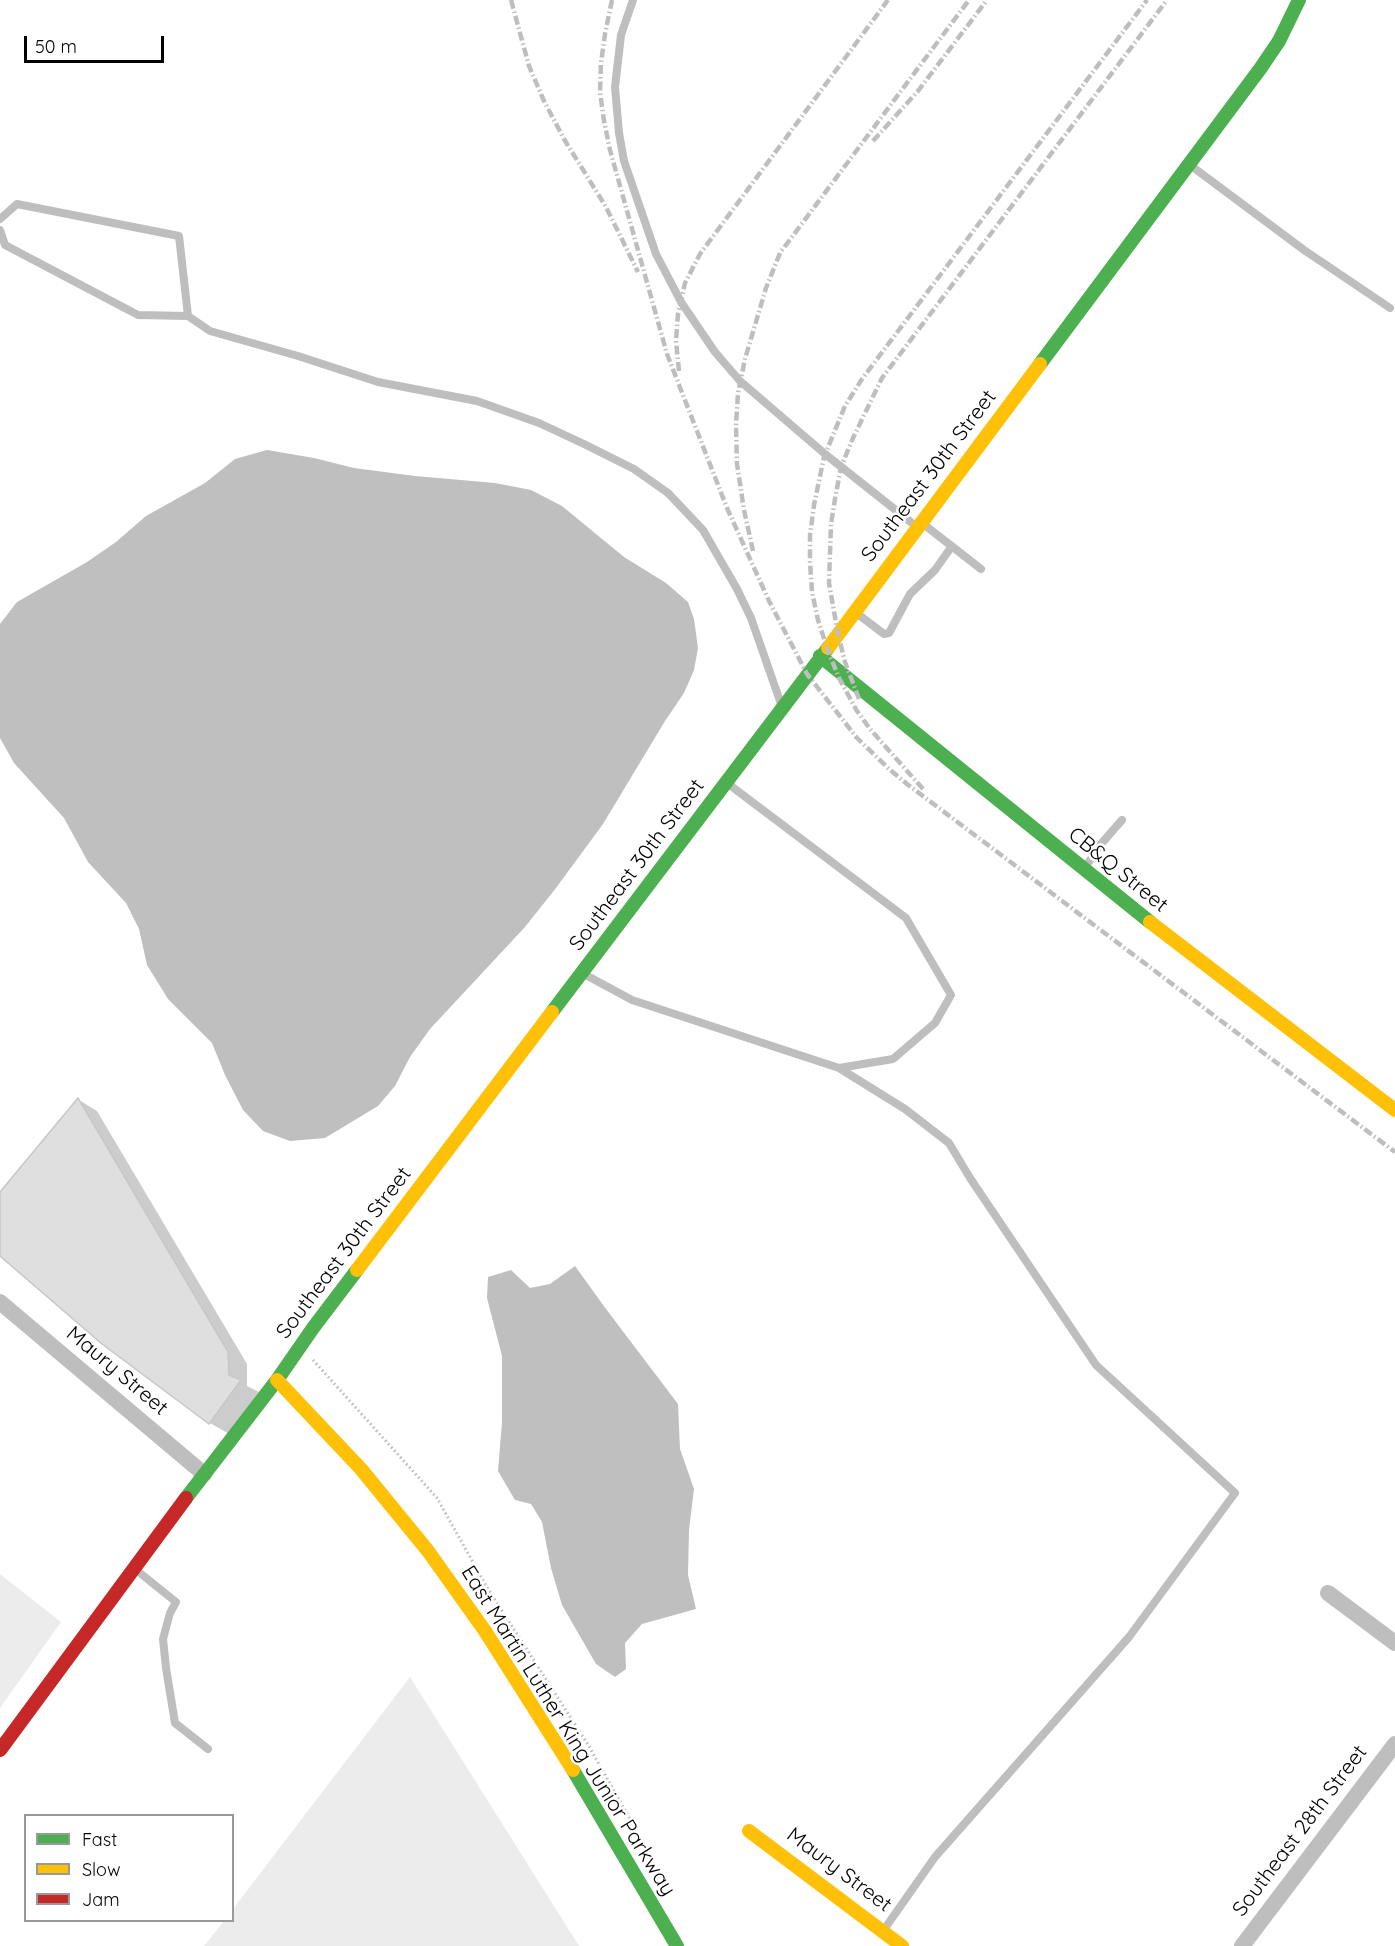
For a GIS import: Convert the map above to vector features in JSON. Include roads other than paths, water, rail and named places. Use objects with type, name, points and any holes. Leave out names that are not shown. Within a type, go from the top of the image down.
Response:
[{"type":"main road","name":"Southeast 30th Street","points":[[0,1750],[204,1474],[277,1380],[313,1328],[1189,164],[1279,41],[1299,0]]},
{"type":"main road","name":"CB&Q Street","points":[[820,656],[1182,948],[1395,1110]]},
{"type":"main road","name":"East Martin Luther King Junior Parkway","points":[[277,1380],[361,1469],[428,1551],[485,1631],[562,1752],[677,1946]]},
{"type":"main road","name":"Maury Street","points":[[749,1831],[902,1946]]},
{"type":"street","name":"Maury Street","points":[[0,1302],[204,1474]]},
{"type":"street","points":[[1328,1593],[1395,1643]]},
{"type":"street","name":"Southeast 28th Street","points":[[1242,1946],[1395,1744]]},
{"type":"lane","points":[[633,0],[621,35],[615,87],[619,133],[624,160],[656,254],[681,302],[715,352],[740,381],[825,454],[981,569]]},
{"type":"lane","points":[[1189,164],[1304,250],[1389,308]]},
{"type":"lane","points":[[0,219],[17,204],[180,236],[188,316]]},
{"type":"lane","points":[[0,230],[5,245],[138,315],[188,316],[210,331],[378,382],[477,401],[539,423],[634,470],[668,493],[703,530],[737,588],[751,618],[782,707]]},
{"type":"lane","points":[[854,612],[884,634],[890,633],[910,594],[935,570],[952,546]]},
{"type":"lane","points":[[726,782],[906,918],[951,995],[935,1023],[893,1059],[838,1068]]},
{"type":"lane","points":[[1084,869],[1101,844],[1122,820]]},
{"type":"lane","points":[[582,972],[632,1000],[838,1068],[905,1109],[949,1143],[970,1178],[1096,1365],[1235,1493],[1129,1637],[935,1857],[882,1931]]},
{"type":"lane","points":[[134,1569],[176,1602],[170,1613],[163,1639],[165,1668],[176,1723],[208,1749]]},
{"type":"railway","points":[[511,0],[529,66],[544,101],[564,139],[606,207],[638,272]]},
{"type":"railway","points":[[612,0],[601,63],[600,92],[604,121],[667,354],[727,508],[769,601],[807,674],[857,738],[907,784],[1395,1152]]},
{"type":"railway","points":[[679,371],[676,341],[678,314],[685,283],[700,254],[888,0]]},
{"type":"railway","points":[[753,551],[737,464],[736,425],[738,393],[745,359],[766,288],[780,253],[969,0]]},
{"type":"railway","points":[[873,141],[918,91],[987,0]]},
{"type":"railway","points":[[923,789],[857,711],[839,678],[818,620],[812,592],[810,535],[824,457],[845,406],[862,379],[1147,0]]},
{"type":"railway","points":[[859,699],[845,662],[829,583],[831,524],[835,499],[841,467],[853,438],[882,378],[1167,0]]}]
